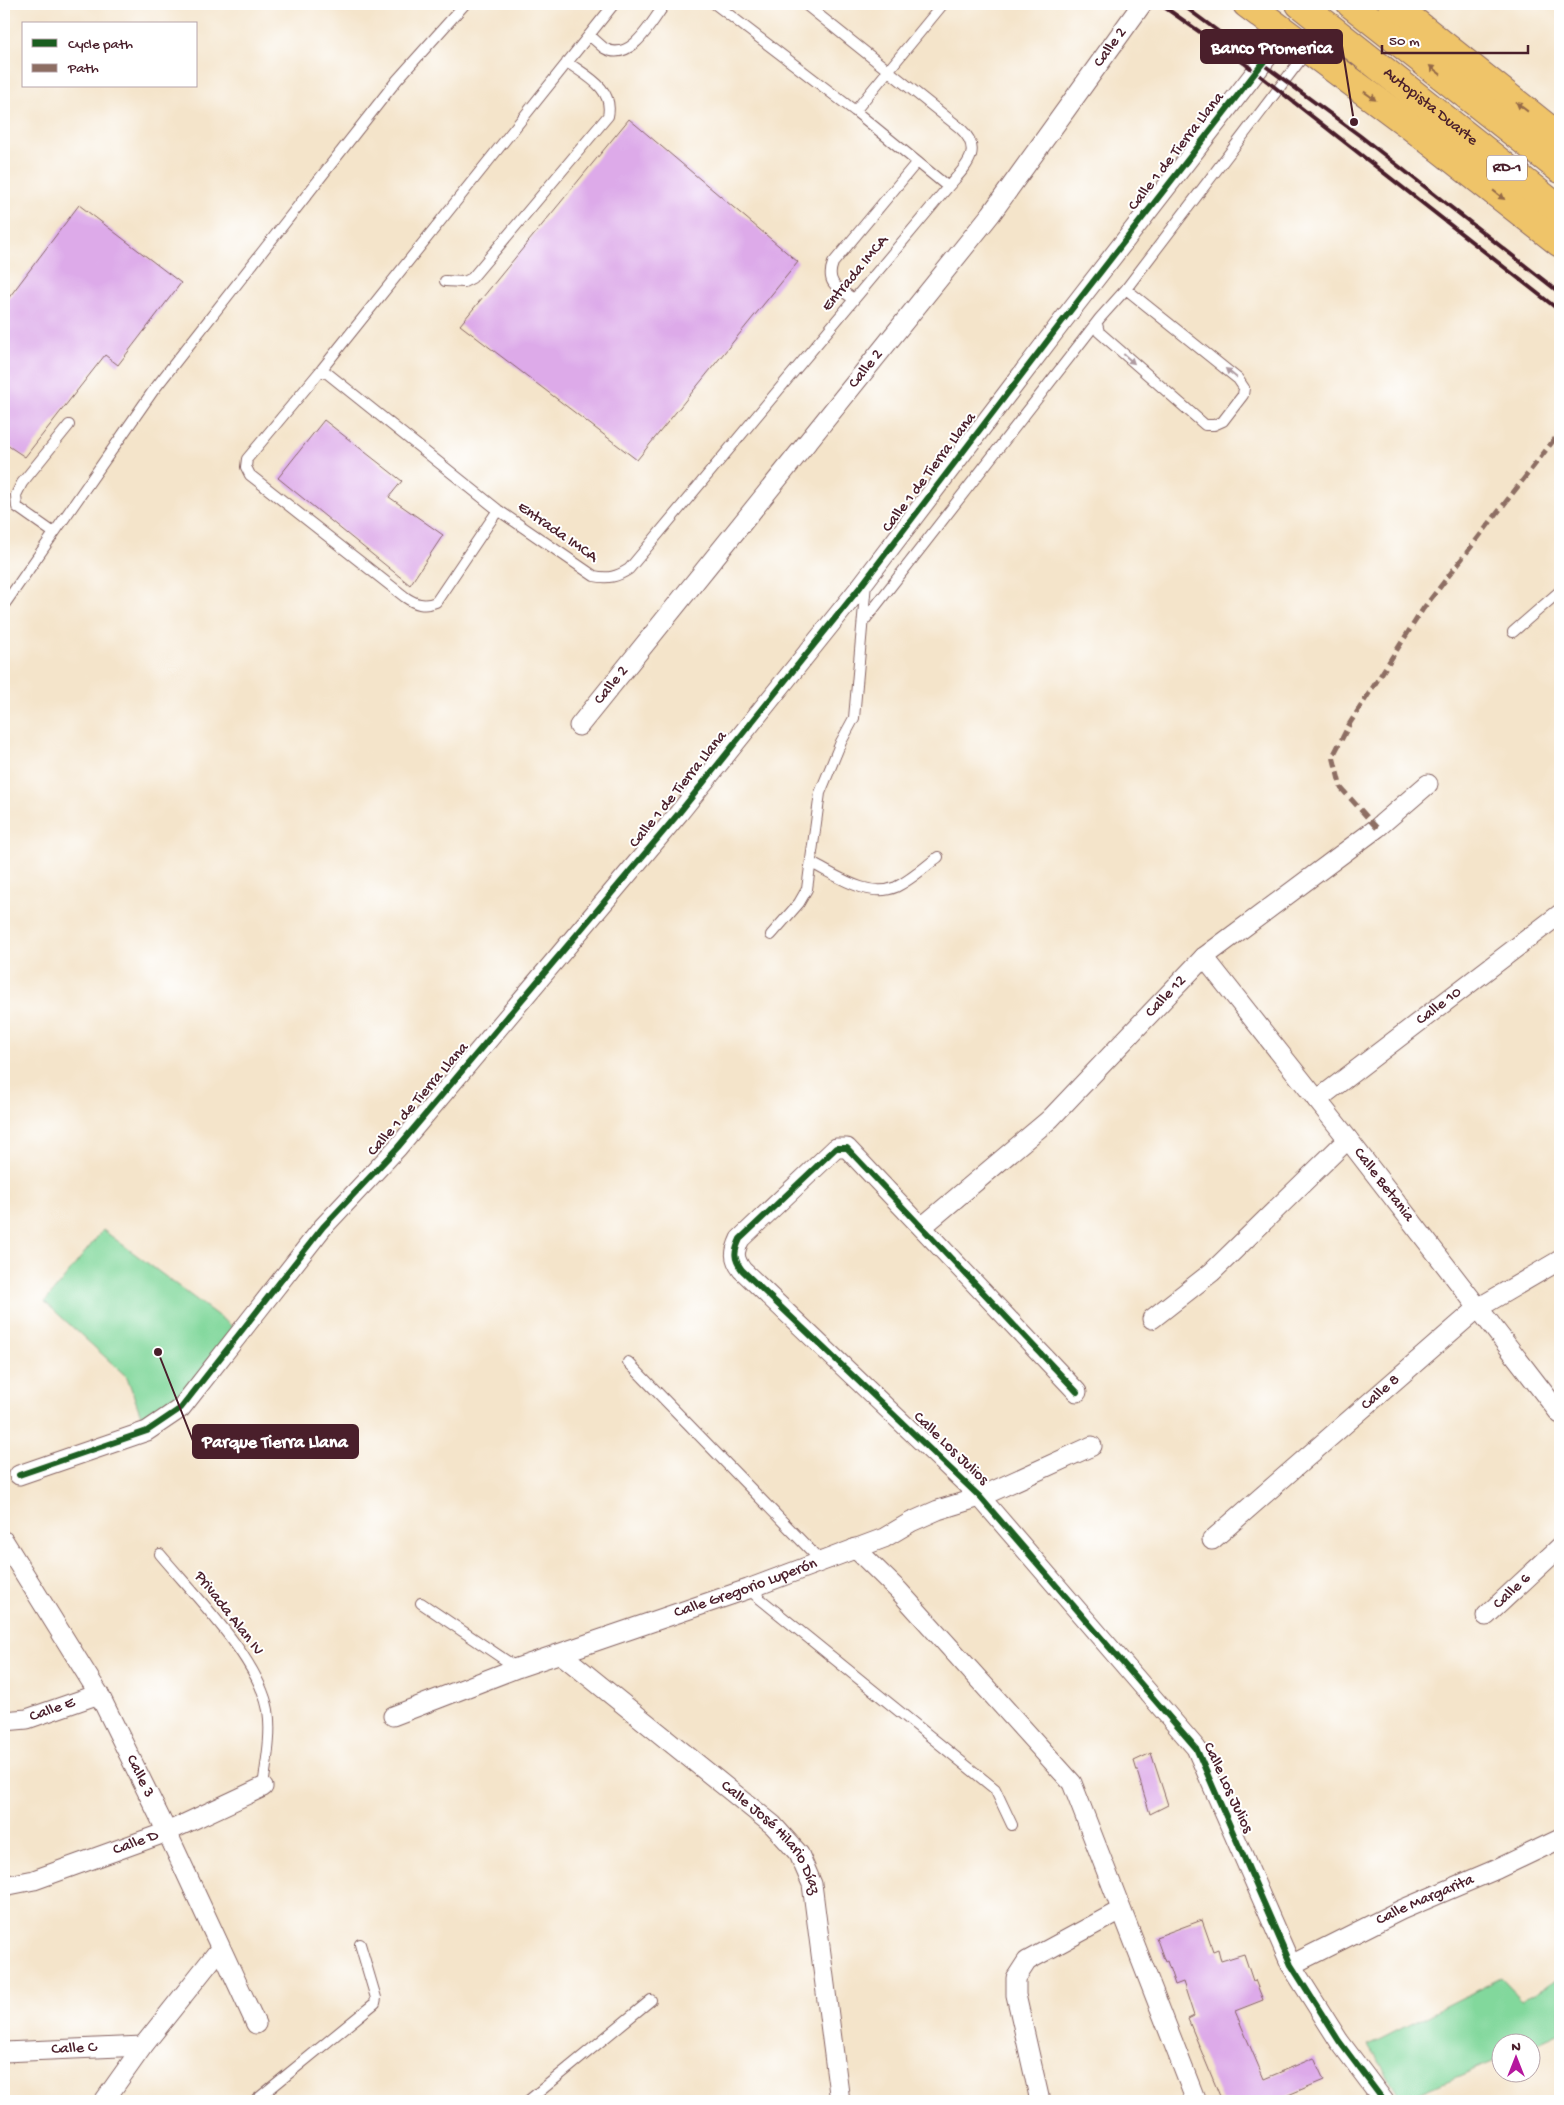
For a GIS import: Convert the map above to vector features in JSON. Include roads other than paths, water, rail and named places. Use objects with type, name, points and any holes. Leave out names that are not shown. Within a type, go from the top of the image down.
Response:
[{"type":"main road","points":[[1247,4],[1407,123],[1560,243]]},
{"type":"main road","name":"Autopista Duarte","points":[[1300,4],[1560,210]]},
{"type":"main road","name":"Autopista Duarte","points":[[1351,4],[1560,169]]},
{"type":"main road","points":[[1392,4],[1560,138]]},
{"type":"street","name":"Calle 2","points":[[579,726],[992,214],[1142,4]]},
{"type":"street","name":"Calle 1 de Tierra Llana","points":[[19,1475],[147,1431],[181,1408],[323,1227],[398,1148],[679,813],[866,579],[1061,323],[1286,33]]},
{"type":"street","name":"Calle 12","points":[[922,1227],[1050,1119],[1204,957],[1377,828],[1428,784]]},
{"type":"street","name":"Calle 10","points":[[1317,1100],[1560,914]]},
{"type":"street","name":"Calle Betania","points":[[1204,957],[1348,1139],[1560,1414]]},
{"type":"street","points":[[1152,1319],[1212,1272],[1348,1139]]},
{"type":"street","name":"Calle Los Julios","points":[[1077,1392],[847,1148],[836,1148],[740,1239],[734,1253],[736,1262],[742,1270],[980,1497],[1196,1748],[1291,1964],[1339,2041],[1384,2101]]},
{"type":"street","name":"Calle 8","points":[[1212,1540],[1478,1308],[1560,1260]]},
{"type":"street","name":"Calle Gregorio Luperón","points":[[392,1716],[517,1668],[748,1589],[884,1538],[911,1522],[938,1510],[980,1497],[1092,1446]]},
{"type":"street","name":"Calle 3","points":[[4,1541],[99,1694],[168,1832],[256,2024]]},
{"type":"street","name":"Calle 6","points":[[1486,1616],[1560,1547]]},
{"type":"street","points":[[855,1548],[898,1591],[1072,1783],[1196,2101]]},
{"type":"street","name":"Calle José Hilario Díaz","points":[[561,1654],[773,1825],[799,1854],[812,1884],[840,2101]]},
{"type":"street","name":"Calle E","points":[[4,1721],[27,1719],[99,1694]]},
{"type":"street","name":"Calle D","points":[[4,1886],[34,1880],[168,1832],[263,1787]]},
{"type":"street","name":"Calle Margarita","points":[[1291,1964],[1401,1910],[1497,1869],[1560,1839]]},
{"type":"street","points":[[1040,2101],[1016,1995],[1016,1978],[1027,1961],[1121,1910]]},
{"type":"street","points":[[104,2101],[143,2046],[220,1949]]},
{"type":"street","name":"Calle C","points":[[4,2052],[143,2046]]},
{"type":"lane","points":[[4,605],[153,391],[396,80],[466,4]]},
{"type":"lane","points":[[498,510],[436,602],[426,606],[412,602],[405,597],[250,475],[246,467],[247,459],[322,369],[614,4]]},
{"type":"lane","points":[[589,35],[605,48],[613,51],[622,52],[632,48],[666,4]]},
{"type":"lane","points":[[715,4],[855,111],[948,187]]},
{"type":"lane","name":"Entrada IMCA","points":[[322,369],[498,510],[594,576],[606,579],[619,576],[629,569],[948,187],[972,155],[973,147],[969,136],[805,4]]},
{"type":"lane","points":[[855,111],[938,6]]},
{"type":"lane","points":[[864,621],[1100,318],[1126,289],[1308,50]]},
{"type":"lane","points":[[445,281],[464,282],[472,278],[608,116],[610,106],[608,97],[601,86],[567,62]]},
{"type":"lane","points":[[854,299],[832,281],[829,273],[833,263],[917,162]]},
{"type":"lane","points":[[1097,324],[1099,332],[1205,425],[1214,425],[1223,421],[1243,395],[1244,388],[1238,379],[1126,289]]},
{"type":"lane","points":[[54,533],[17,507],[16,496],[22,483],[69,425]]},
{"type":"lane","points":[[771,934],[799,903],[807,889],[820,793],[841,742],[854,718],[864,621],[866,579]]},
{"type":"lane","points":[[1513,632],[1560,591]]},
{"type":"lane","points":[[812,863],[864,889],[881,890],[896,887],[938,857]]},
{"type":"lane","points":[[628,1362],[821,1561]]},
{"type":"lane","name":"Privada Alan IV","points":[[160,1554],[246,1658],[260,1684],[268,1712],[268,1756],[263,1787]]},
{"type":"lane","points":[[748,1589],[995,1790],[1012,1825]]},
{"type":"lane","points":[[421,1603],[517,1668]]},
{"type":"lane","points":[[255,2101],[375,2003],[376,1998],[360,1944]]},
{"type":"lane","points":[[528,2101],[651,2000]]},
{"type":"railway","points":[[1160,4],[1244,63],[1560,311]]},
{"type":"railway","points":[[1181,4],[1359,135],[1560,293]]},
{"type":"place","name":"Banco Promerica","points":[[1354,122]]},
{"type":"place","name":"Parque Tierra Llana","points":[[158,1352]]}]
